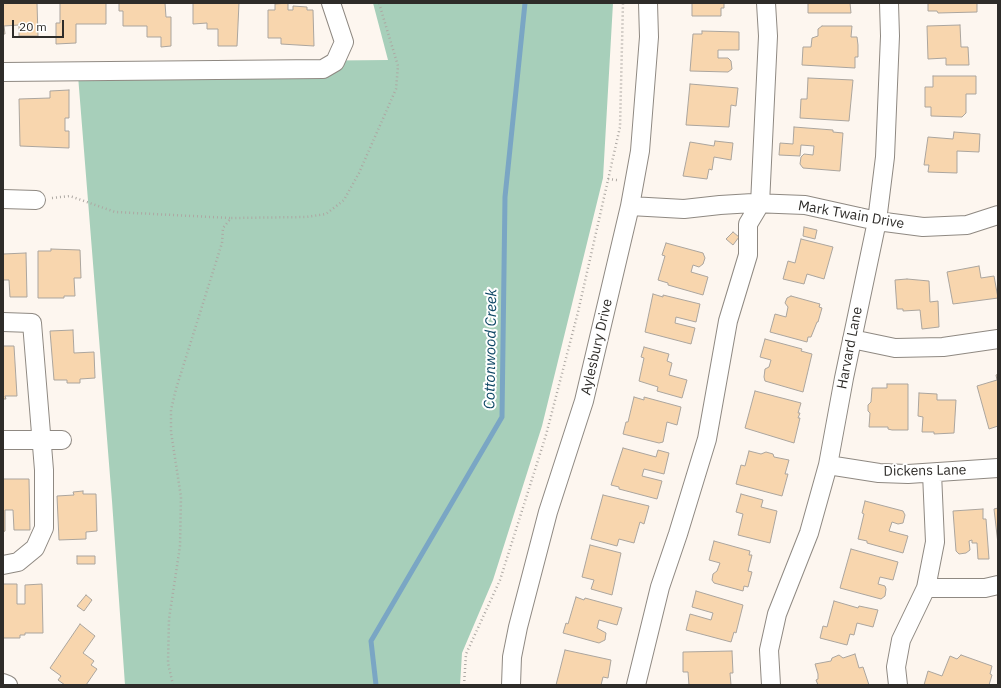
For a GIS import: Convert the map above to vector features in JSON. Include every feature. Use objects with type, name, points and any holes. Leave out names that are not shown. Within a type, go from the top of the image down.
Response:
[{"type":"street","points":[[3,72],[323,68],[335,62],[344,42],[330,3]]},
{"type":"street","name":"Aylesbury Drive","points":[[511,685],[512,657],[518,627],[548,512],[584,401],[630,206],[640,151],[649,36],[648,3]]},
{"type":"street","points":[[636,685],[660,588],[708,439],[716,380],[728,321],[748,255],[748,224],[760,204],[768,36],[766,3]]},
{"type":"street","name":"Harvard Lane","points":[[771,685],[770,650],[777,614],[809,533],[828,465],[852,339],[877,221],[885,157],[890,36],[889,3]]},
{"type":"street","points":[[3,199],[36,200]]},
{"type":"street","name":"Mark Twain Drive","points":[[630,206],[684,209],[720,204],[805,205],[877,221],[923,227],[967,225],[998,215]]},
{"type":"street","points":[[3,322],[32,323],[44,470],[44,528],[35,548],[18,562],[3,565]]},
{"type":"street","points":[[852,339],[903,348],[943,347],[998,339]]},
{"type":"street","points":[[3,440],[62,440]]},
{"type":"street","name":"Dickens Lane","points":[[828,465],[879,473],[908,474],[998,468]]},
{"type":"street","points":[[898,685],[896,667],[901,640],[926,588],[935,542],[932,473]]},
{"type":"street","points":[[926,588],[985,588],[998,585]]},
{"type":"street","points":[[3,683],[8,685]]},
{"type":"path","points":[[36,200],[70,196],[115,212],[231,218],[306,217],[326,214],[344,200],[359,173],[396,89],[398,66],[379,3]]},
{"type":"path","points":[[464,685],[466,654],[500,580],[546,435],[578,312],[620,126],[623,3]]},
{"type":"path","points":[[173,685],[168,663],[169,619],[180,546],[181,497],[171,432],[172,410],[176,389],[222,243],[223,228],[231,218]]},
{"type":"green space","points":[[373,3],[613,3],[603,178],[542,426],[493,580],[462,653],[460,685],[125,685],[77,63],[388,60]]},
{"type":"building","points":[[3,3],[37,3],[38,36],[19,36],[19,25],[4,26],[5,34],[3,34]]},
{"type":"building","points":[[60,3],[106,3],[106,24],[76,24],[76,43],[56,44],[56,23],[60,23]]},
{"type":"building","points":[[119,3],[165,3],[166,17],[171,17],[171,46],[161,47],[161,37],[147,37],[147,26],[123,26],[123,11],[119,11]]},
{"type":"building","points":[[193,3],[239,3],[237,46],[218,46],[218,29],[207,29],[207,23],[193,24]]},
{"type":"building","points":[[288,3],[288,10],[293,10],[293,6],[307,7],[307,10],[313,10],[314,46],[281,44],[281,38],[268,38],[268,10],[275,10],[275,4]]},
{"type":"building","points":[[692,3],[724,3],[724,8],[721,8],[721,16],[692,16]]},
{"type":"building","points":[[808,3],[850,3],[851,13],[808,13]]},
{"type":"building","points":[[928,3],[977,3],[977,12],[938,13],[937,11],[928,11]]},
{"type":"building","points":[[960,25],[961,47],[968,47],[969,65],[946,65],[946,58],[928,59],[927,26]]},
{"type":"building","points":[[822,26],[852,26],[851,37],[857,37],[858,45],[858,57],[855,57],[855,68],[802,65],[803,47],[811,47],[812,38],[818,36],[818,29]]},
{"type":"building","points":[[702,31],[739,32],[739,50],[718,50],[718,58],[728,58],[731,61],[732,69],[728,72],[690,71],[693,34],[702,34]]},
{"type":"building","points":[[933,76],[976,76],[976,94],[966,94],[966,113],[962,117],[931,116],[931,107],[925,107],[925,87],[933,87]]},
{"type":"building","points":[[808,78],[853,80],[849,121],[800,118],[801,99],[807,99]]},
{"type":"building","points":[[690,84],[738,88],[736,106],[731,105],[729,127],[686,125]]},
{"type":"building","points":[[69,90],[69,118],[65,118],[65,131],[69,131],[69,148],[20,146],[19,99],[50,98],[50,91]]},
{"type":"building","points":[[794,127],[833,130],[833,132],[843,133],[840,171],[803,168],[800,164],[801,157],[804,154],[813,155],[814,146],[801,145],[800,156],[779,155],[780,143],[793,144]]},
{"type":"building","points":[[954,132],[980,134],[979,152],[957,151],[957,173],[928,172],[929,165],[924,165],[928,137],[953,139]]},
{"type":"building","points":[[715,141],[733,143],[731,160],[714,157],[712,170],[709,169],[707,179],[683,176],[690,142],[714,146]]},
{"type":"building","points":[[804,227],[817,230],[815,239],[803,236]]},
{"type":"building","points":[[733,232],[739,237],[733,245],[726,239]]},
{"type":"building","points":[[801,239],[833,247],[824,279],[807,274],[804,284],[783,279],[788,261],[795,263]]},
{"type":"building","points":[[666,243],[703,253],[705,258],[703,264],[699,267],[693,265],[691,272],[708,277],[703,295],[668,285],[668,283],[658,280],[665,256],[662,255]]},
{"type":"building","points":[[51,249],[80,250],[81,278],[74,278],[75,296],[64,296],[64,298],[38,298],[38,251],[51,251]]},
{"type":"building","points":[[26,253],[27,297],[10,297],[9,280],[3,280],[3,254]]},
{"type":"building","points":[[979,266],[981,278],[994,276],[998,298],[953,304],[947,272]]},
{"type":"building","points":[[907,279],[929,281],[930,302],[938,301],[939,327],[922,329],[920,310],[903,311],[903,309],[897,309],[895,280]]},
{"type":"building","points":[[653,294],[700,304],[696,322],[676,317],[675,323],[695,328],[691,344],[645,332]]},
{"type":"building","points":[[791,296],[820,304],[819,307],[822,308],[818,322],[811,337],[808,337],[807,342],[770,332],[775,314],[786,317],[788,307],[785,303],[787,298]]},
{"type":"building","points":[[73,330],[74,353],[94,352],[95,378],[80,379],[80,383],[67,383],[67,380],[54,380],[50,331]]},
{"type":"building","points":[[765,339],[802,349],[801,351],[812,354],[803,392],[765,381],[765,369],[769,367],[771,360],[760,357]]},
{"type":"building","points":[[3,346],[14,346],[17,396],[5,396],[6,399],[3,399]]},
{"type":"building","points":[[644,347],[669,354],[667,361],[672,363],[669,375],[687,380],[682,398],[657,391],[658,387],[639,381],[644,358],[641,357]]},
{"type":"building","points":[[998,374],[998,426],[989,429],[977,386],[997,380],[996,375]]},
{"type":"building","points":[[887,384],[908,384],[908,430],[892,430],[888,429],[888,427],[869,427],[870,413],[868,411],[868,405],[871,402],[872,388],[887,388]]},
{"type":"building","points":[[755,391],[801,403],[798,413],[800,413],[798,418],[800,418],[794,443],[745,428]]},
{"type":"building","points":[[919,393],[937,394],[937,400],[956,400],[954,433],[934,434],[934,432],[922,432],[923,417],[918,416]]},
{"type":"building","points":[[634,397],[644,400],[644,397],[681,407],[677,425],[667,422],[663,442],[659,443],[623,434],[626,422],[628,422]]},
{"type":"building","points":[[623,448],[656,457],[658,450],[669,453],[664,474],[644,469],[642,476],[662,481],[657,499],[619,489],[619,487],[611,485]]},
{"type":"building","points":[[749,451],[761,454],[766,452],[773,454],[774,457],[789,460],[785,474],[788,474],[782,496],[736,484],[741,465],[745,466]]},
{"type":"building","points":[[3,479],[29,479],[30,530],[14,530],[13,510],[5,510],[5,531],[3,532]]},
{"type":"building","points":[[83,491],[83,494],[96,494],[97,531],[86,532],[86,539],[59,540],[57,496],[74,495],[73,492]]},
{"type":"building","points":[[741,494],[763,500],[761,507],[777,511],[770,543],[738,535],[743,514],[736,512]]},
{"type":"building","points":[[603,495],[649,506],[644,524],[640,522],[634,543],[619,539],[617,546],[591,539]]},
{"type":"building","points":[[865,501],[903,511],[905,515],[903,523],[898,524],[892,522],[889,531],[908,536],[903,553],[858,539],[864,514],[862,513]]},
{"type":"building","points":[[998,508],[998,544],[994,509]]},
{"type":"building","points":[[983,509],[983,519],[986,519],[989,559],[978,559],[977,543],[972,543],[972,540],[969,541],[970,550],[966,553],[959,554],[956,551],[953,511]]},
{"type":"building","points":[[714,541],[750,551],[749,555],[752,555],[748,571],[752,572],[748,587],[744,586],[743,591],[714,583],[712,580],[713,574],[717,571],[720,563],[709,560]]},
{"type":"building","points":[[590,545],[621,553],[612,595],[591,589],[594,580],[582,577]]},
{"type":"building","points":[[851,549],[898,562],[893,580],[880,577],[878,584],[885,586],[886,589],[885,596],[881,599],[840,588]]},
{"type":"building","points":[[77,556],[95,556],[95,564],[77,564]]},
{"type":"building","points":[[3,584],[17,584],[17,604],[25,604],[25,585],[42,584],[43,633],[25,633],[25,635],[20,635],[20,638],[3,638]]},
{"type":"building","points":[[696,591],[743,605],[736,633],[734,632],[731,642],[686,630],[690,614],[711,620],[713,613],[692,607]]},
{"type":"building","points":[[86,595],[92,600],[84,611],[77,606]]},
{"type":"building","points":[[576,597],[622,608],[617,625],[599,620],[597,628],[606,633],[605,640],[599,643],[563,633],[566,623],[568,624]]},
{"type":"building","points":[[834,601],[858,608],[859,606],[878,610],[873,627],[857,623],[854,635],[850,634],[847,645],[820,638],[823,626],[827,627]]},
{"type":"building","points":[[80,624],[95,636],[83,653],[94,661],[91,665],[97,669],[86,685],[65,685],[58,680],[61,676],[50,668]]},
{"type":"building","points":[[565,650],[611,660],[608,678],[603,677],[601,685],[556,685]]},
{"type":"building","points":[[732,651],[733,673],[730,673],[731,685],[689,685],[688,672],[683,672],[683,652]]},
{"type":"building","points":[[855,654],[859,668],[863,667],[869,685],[818,685],[816,680],[818,679],[818,674],[815,664],[831,661],[832,658],[839,655],[843,658]]},
{"type":"building","points":[[961,655],[992,666],[990,674],[992,675],[989,685],[924,685],[928,671],[942,676],[950,656],[957,659]]},
{"type":"waterway","name":"Cottonwood Creek","points":[[376,685],[371,641],[502,417],[505,197],[525,3]]}]
